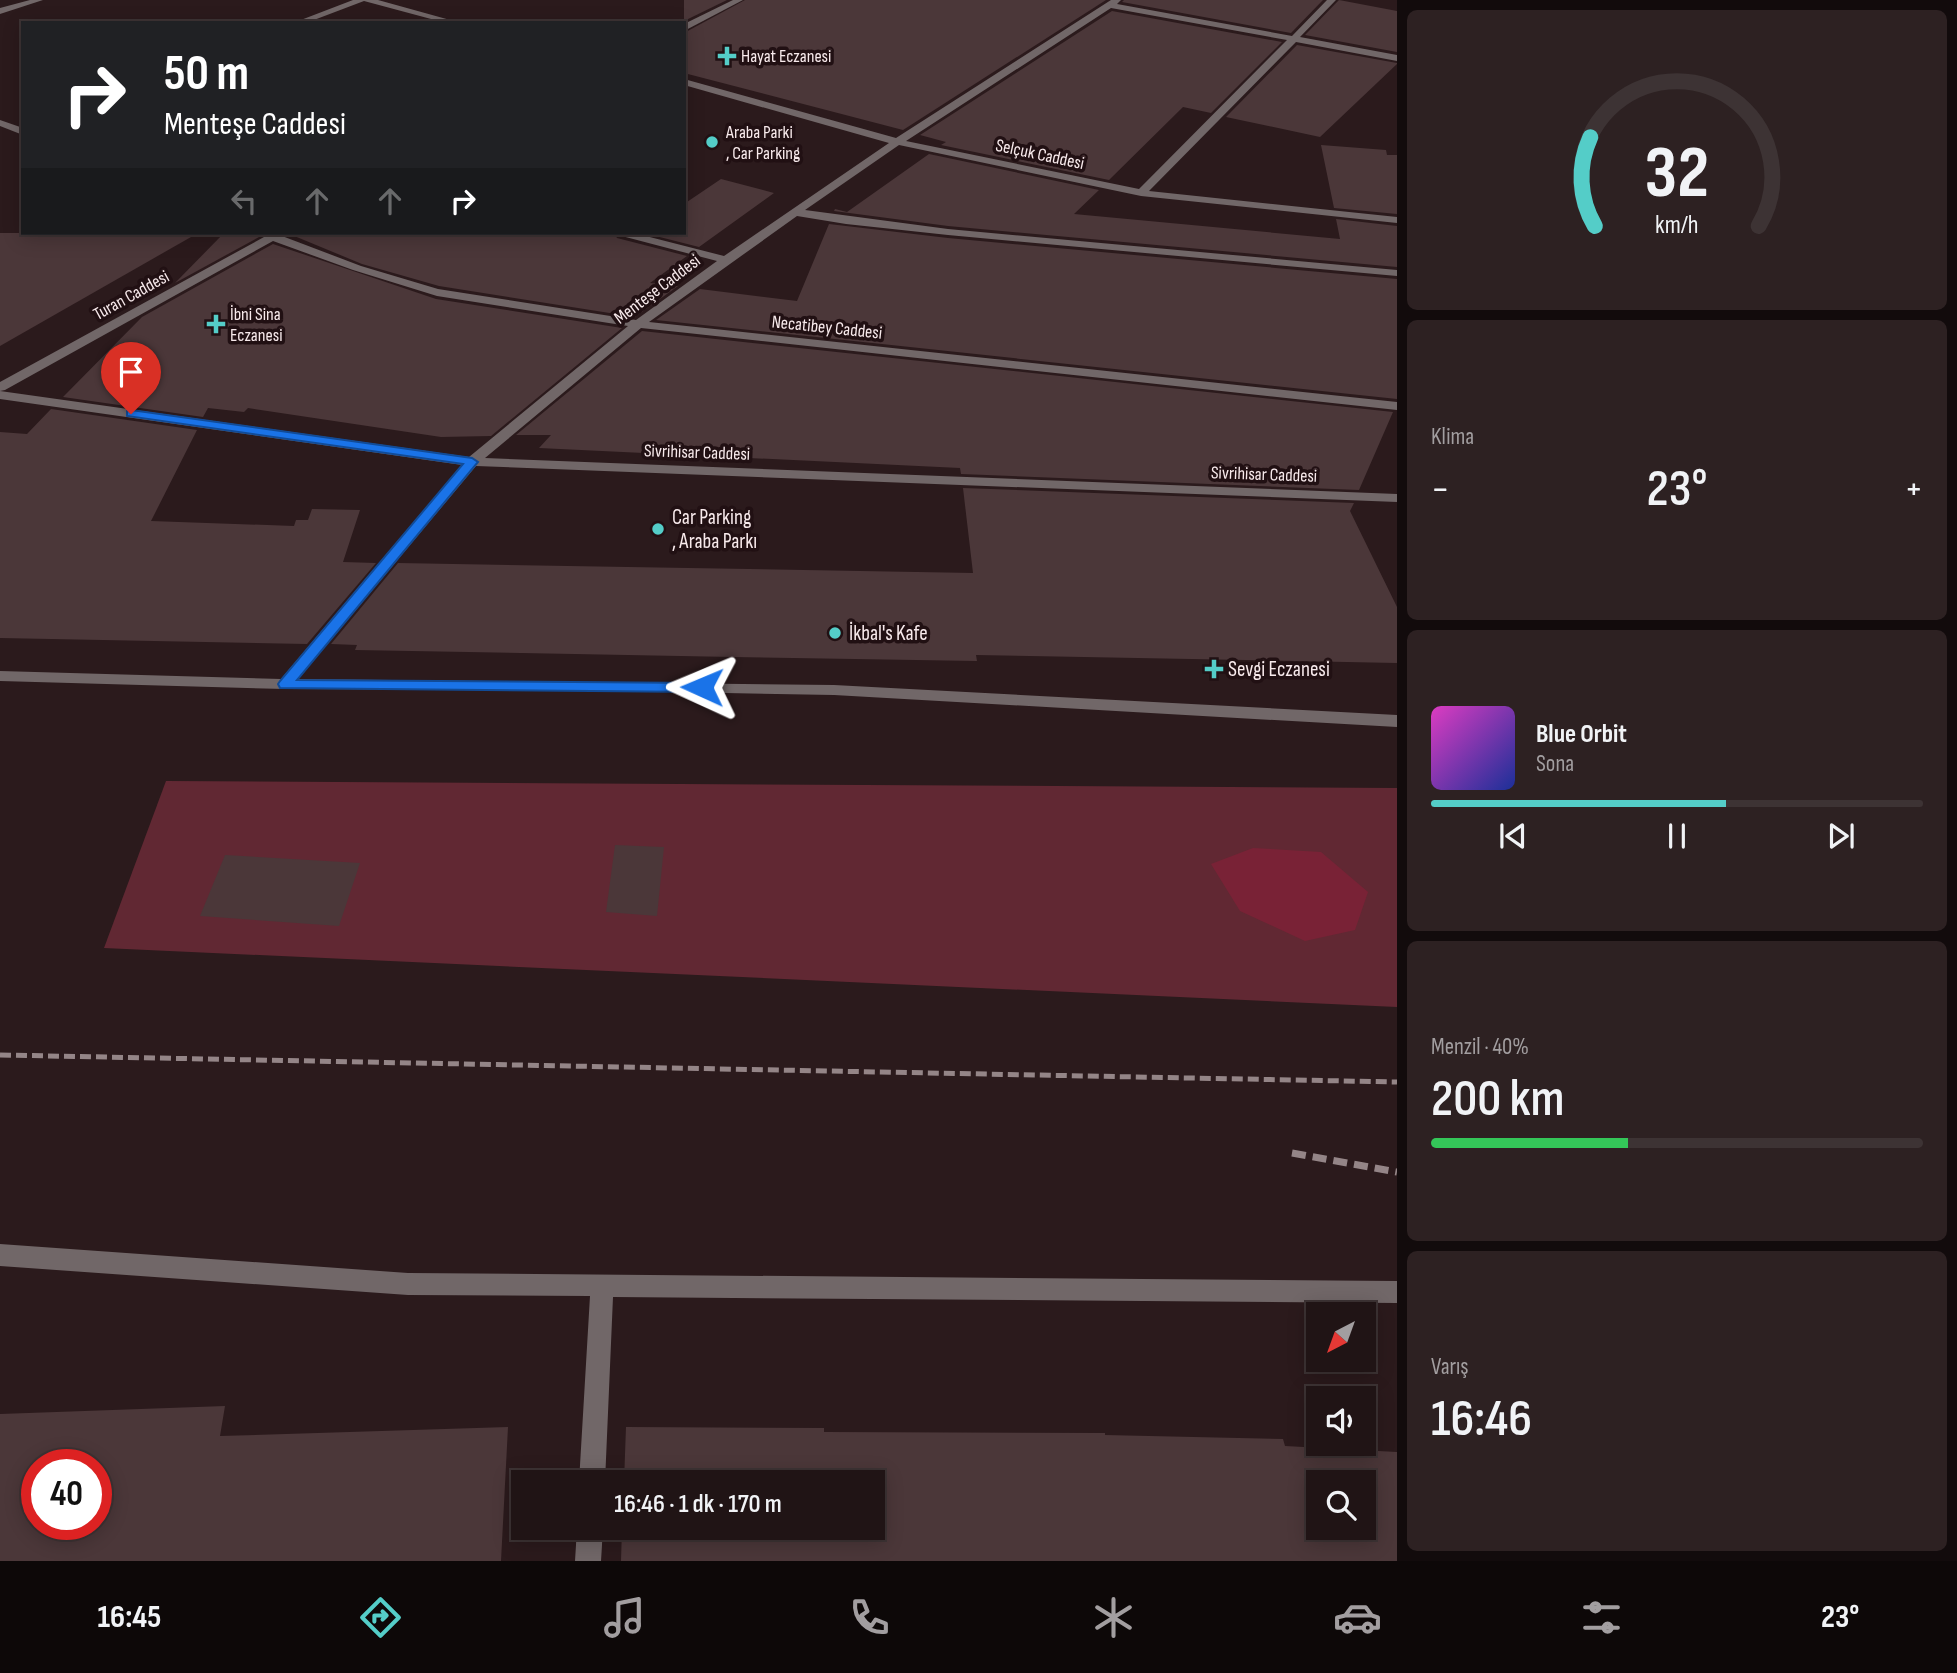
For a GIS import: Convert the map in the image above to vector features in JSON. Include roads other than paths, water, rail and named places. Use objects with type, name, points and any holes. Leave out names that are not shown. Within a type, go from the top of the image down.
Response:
[{"type":"street","points":[[0,11],[39,0]]},
{"type":"street","points":[[303,21],[361,0]]},
{"type":"street","points":[[368,0],[449,21]]},
{"type":"street","points":[[686,27],[739,0]]},
{"type":"street","points":[[1141,193],[1332,0]]},
{"type":"street","points":[[1114,3],[1397,58]]},
{"type":"street","name":"Menteşe Caddesi","points":[[285,684],[472,462],[638,324],[897,142],[1114,3]]},
{"type":"street","name":"Selçuk Caddesi","points":[[686,83],[897,142],[1141,193],[1397,220]]},
{"type":"street","points":[[2,126],[21,121]]},
{"type":"street","points":[[2,126],[21,131]]},
{"type":"street","points":[[795,212],[846,221],[948,232],[1397,273]]},
{"type":"street","name":"Turan Caddesi","points":[[0,387],[270,235]]},
{"type":"street","name":"Necatibey Caddesi","points":[[274,235],[357,268],[437,292],[638,324],[1397,406]]},
{"type":"street","points":[[630,235],[726,260]]},
{"type":"street","name":"Sivrihisar Caddesi","points":[[0,395],[472,462],[1397,498]]},
{"type":"street","points":[[0,676],[285,684],[570,685],[834,690],[1397,721]]},
{"type":"street","points":[[0,1255],[408,1284],[1397,1292]]},
{"type":"street","points":[[593,1470],[602,1284]]},
{"type":"street","points":[[588,1561],[589,1540]]},
{"type":"railway","points":[[0,1055],[1397,1082]]},
{"type":"railway","points":[[1292,1153],[1397,1172]]},
{"type":"place","name":"Hayat Eczanesi","points":[[727,56]]},
{"type":"place","name":"Araba Parki , Car Parking","points":[[712,142]]},
{"type":"place","name":"İbni Sina Eczanesi","points":[[216,324]]},
{"type":"place","name":"Car Parking , Araba Parkı","points":[[658,529]]},
{"type":"place","name":"İkbal's Kafe","points":[[835,633]]},
{"type":"place","name":"Sevgi Eczanesi","points":[[1214,669]]}]
